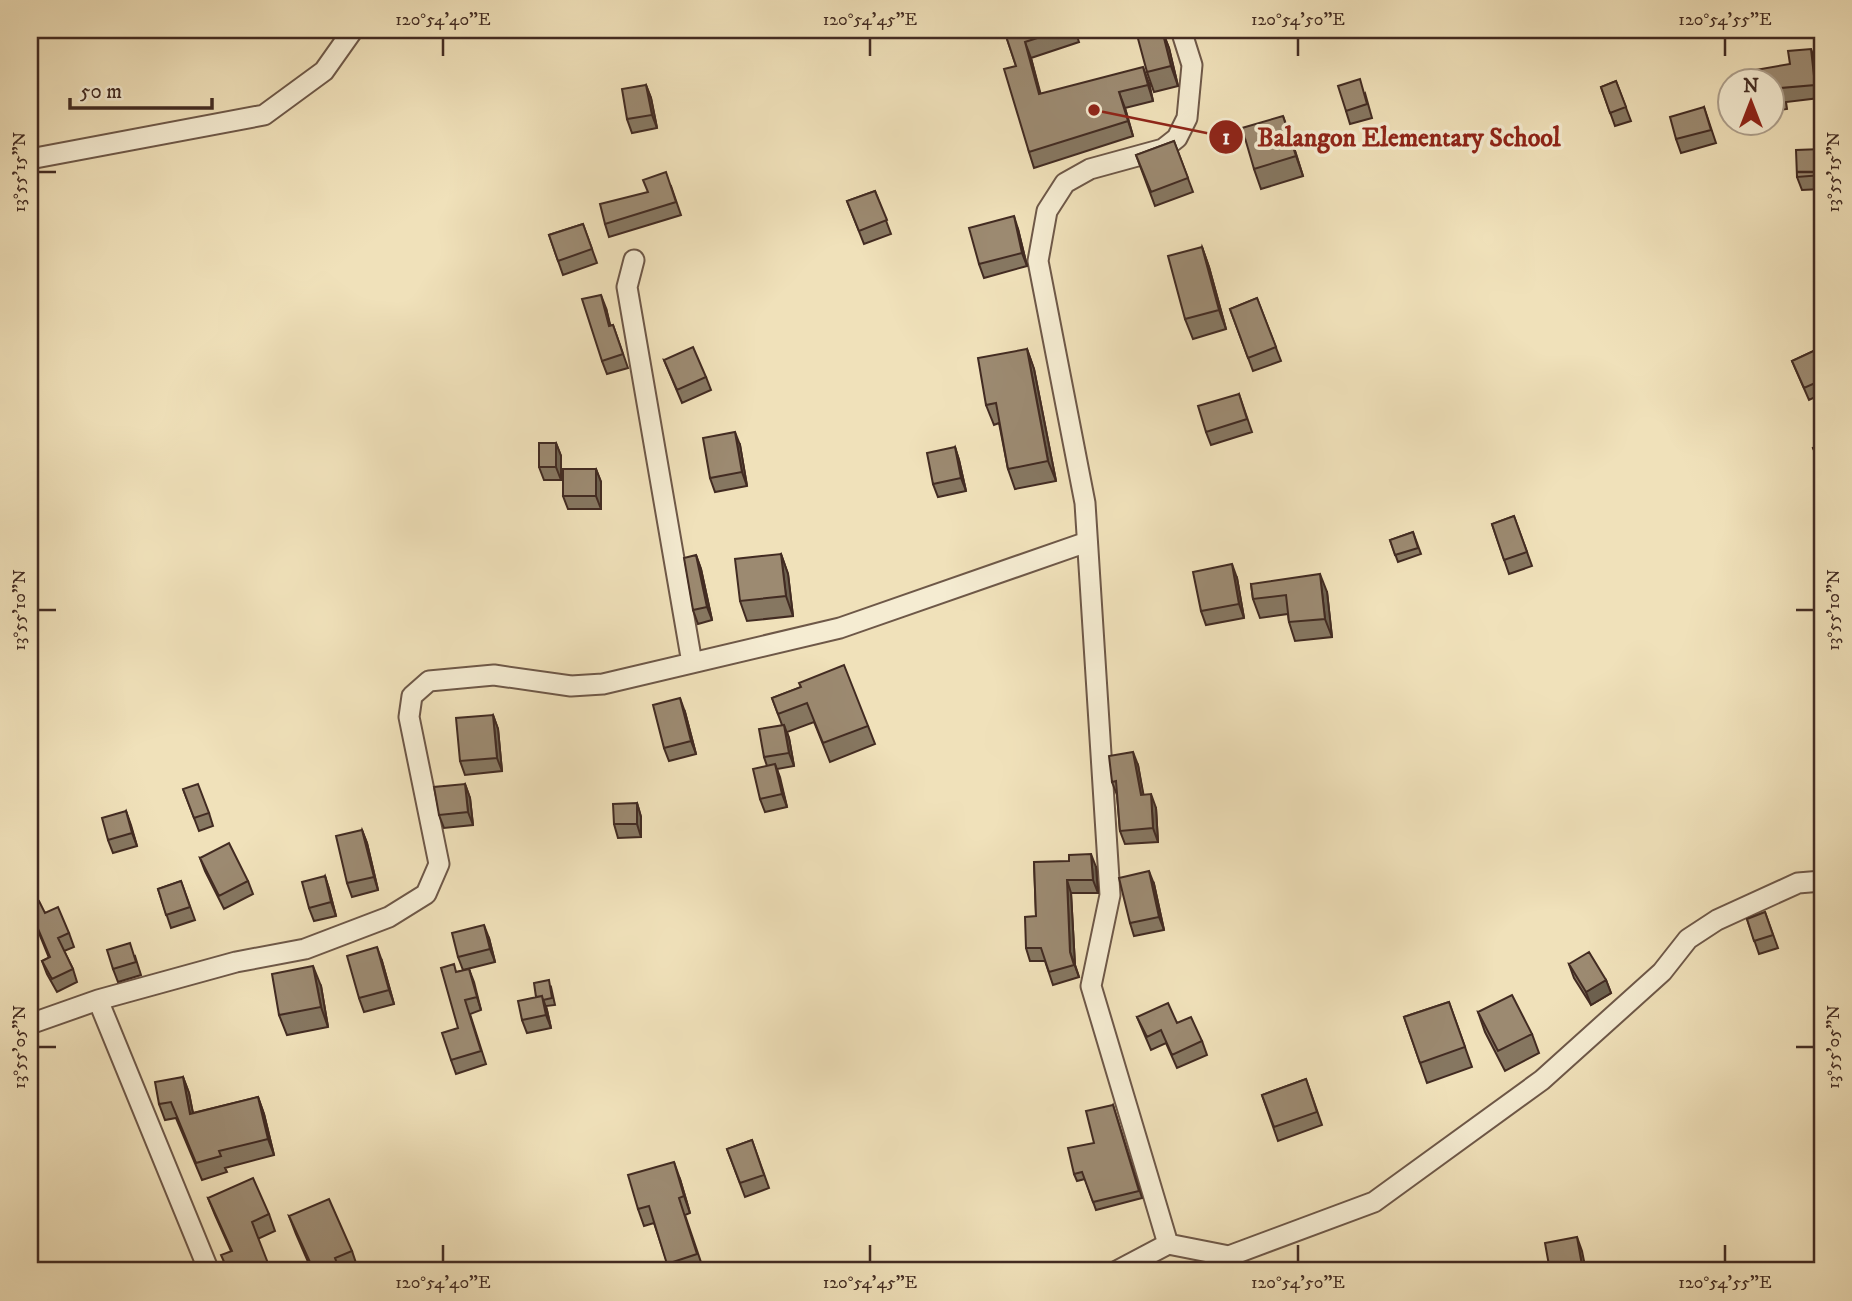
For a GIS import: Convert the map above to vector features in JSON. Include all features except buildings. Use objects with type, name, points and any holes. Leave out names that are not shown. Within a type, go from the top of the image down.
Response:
[{"type":"street","points":[[30,159],[264,115],[324,71],[353,30]]},
{"type":"street","points":[[1168,1244],[1091,986],[1110,895],[1085,503],[1038,261],[1047,211],[1065,183],[1090,169],[1163,149],[1177,138],[1187,118],[1192,65],[1181,30]]},
{"type":"street","points":[[634,260],[627,288],[692,663]]},
{"type":"street","points":[[30,1024],[98,1000],[236,962],[305,949],[389,917],[426,894],[439,864],[409,717],[412,696],[429,681],[494,675],[571,686],[603,684],[840,628],[1087,542]]},
{"type":"street","points":[[1117,1271],[1168,1244],[1229,1256],[1374,1202],[1542,1080],[1662,972],[1688,939],[1717,920],[1798,883],[1822,881]]},
{"type":"street","points":[[98,1000],[209,1271]]},
{"type":"place","name":"Balangon Elementary School","points":[[1094,110]]}]
